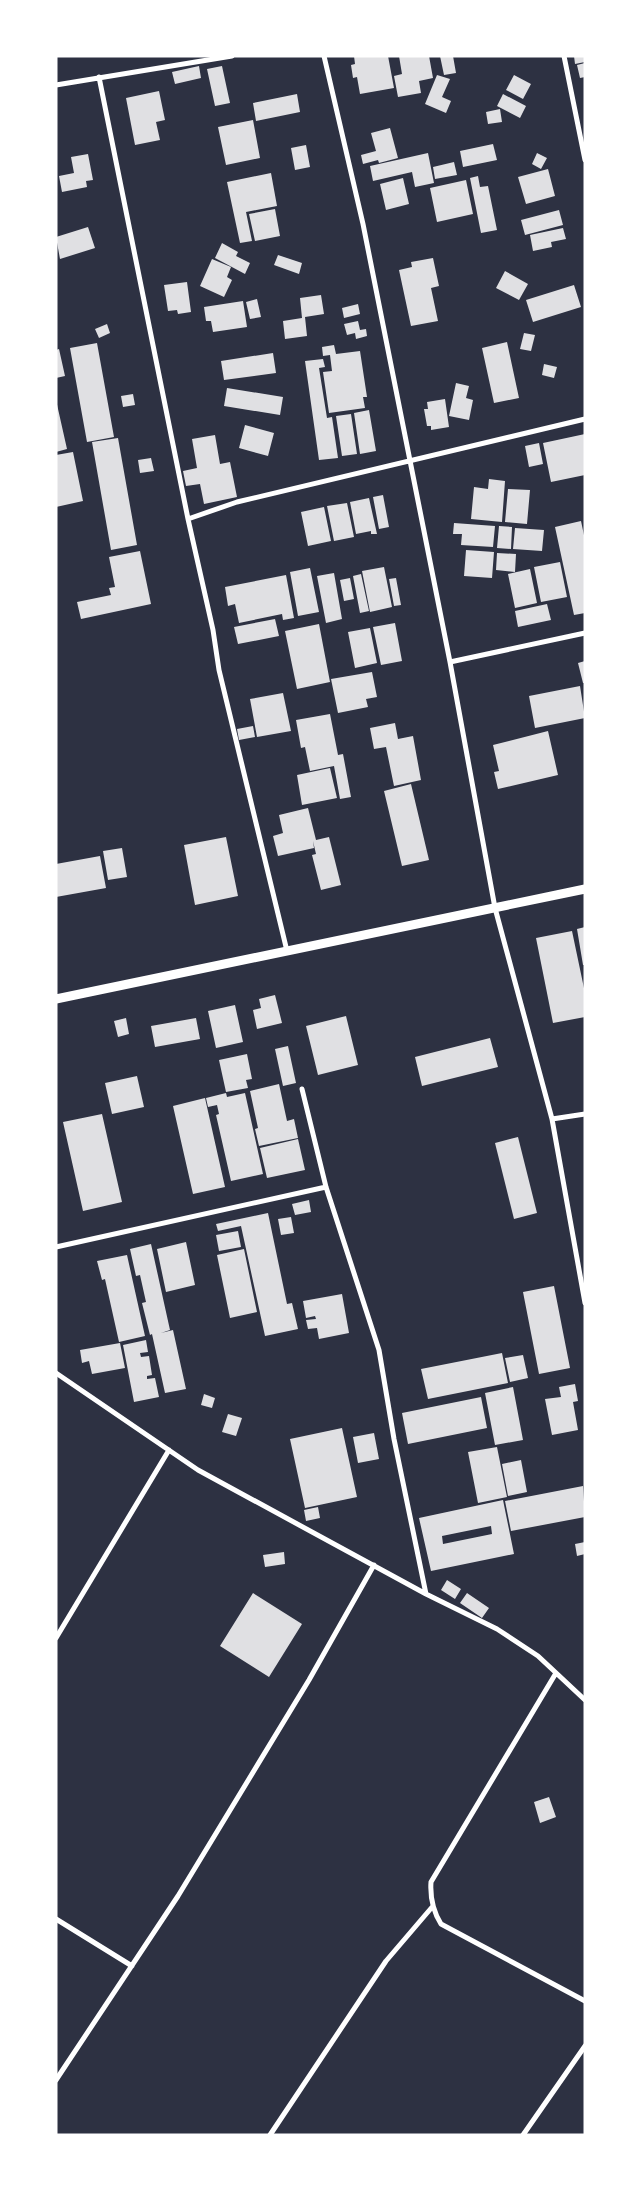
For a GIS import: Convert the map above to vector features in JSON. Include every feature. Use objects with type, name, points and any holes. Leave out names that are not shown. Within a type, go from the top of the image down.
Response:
[{"type":"street","points":[[56,85],[232,56]]},
{"type":"street","points":[[324,56],[363,224],[450,662],[495,908],[552,1119],[585,1303]]},
{"type":"street","points":[[564,56],[585,160]]},
{"type":"street","points":[[99,77],[188,519],[213,630],[219,670],[287,952]]},
{"type":"street","points":[[188,519],[237,502],[585,419]]},
{"type":"street","points":[[450,662],[585,633]]},
{"type":"street","points":[[56,999],[585,889]]},
{"type":"street","points":[[302,1089],[326,1187],[379,1350],[394,1439],[426,1594]]},
{"type":"street","points":[[552,1119],[585,1114]]},
{"type":"street","points":[[56,1247],[326,1187]]},
{"type":"street","points":[[56,1373],[198,1470],[426,1594],[497,1629],[538,1656],[585,1700]]},
{"type":"street","points":[[56,1638],[169,1450]]},
{"type":"street","points":[[56,2080],[178,1896],[304,1689],[374,1565]]},
{"type":"street","points":[[556,1673],[431,1882],[430,1894],[441,1924],[585,2001]]},
{"type":"street","points":[[270,2135],[386,1960],[433,1906]]},
{"type":"street","points":[[56,1919],[132,1966]]},
{"type":"street","points":[[523,2135],[585,2046]]},
{"type":"building","points":[[354,56],[388,56],[394,88],[360,94],[357,77],[353,78],[351,65],[355,64]]},
{"type":"building","points":[[399,56],[429,56],[433,78],[419,81],[421,93],[398,97],[394,76],[402,74]]},
{"type":"building","points":[[440,56],[453,56],[456,73],[444,75]]},
{"type":"building","points":[[574,56],[585,56],[585,62],[575,64]]},
{"type":"building","points":[[585,63],[585,77],[580,78],[577,65]]},
{"type":"building","points":[[199,66],[201,78],[175,84],[172,72]]},
{"type":"building","points":[[222,66],[230,103],[215,106],[207,69]]},
{"type":"building","points":[[437,75],[450,79],[442,97],[451,101],[446,113],[425,104]]},
{"type":"building","points":[[514,75],[531,84],[523,99],[506,90]]},
{"type":"building","points":[[159,91],[165,120],[156,122],[160,140],[135,145],[126,98]]},
{"type":"building","points":[[297,94],[300,112],[256,121],[253,103]]},
{"type":"building","points":[[503,94],[526,106],[520,118],[497,106]]},
{"type":"building","points":[[500,109],[502,122],[488,124],[486,112]]},
{"type":"building","points":[[253,120],[260,158],[226,165],[218,127]]},
{"type":"building","points":[[390,128],[398,158],[379,163],[378,160],[363,164],[361,155],[376,151],[371,133]]},
{"type":"building","points":[[493,144],[497,160],[463,167],[460,151]]},
{"type":"building","points":[[306,145],[310,167],[295,170],[291,148]]},
{"type":"building","points":[[428,153],[434,183],[415,187],[412,172],[373,181],[370,166]]},
{"type":"building","points":[[537,153],[547,158],[541,169],[532,164]]},
{"type":"building","points":[[88,154],[93,180],[86,181],[87,187],[62,192],[59,176],[74,173],[71,157]]},
{"type":"building","points":[[454,162],[457,175],[435,179],[433,167]]},
{"type":"building","points":[[548,169],[555,196],[526,204],[518,177]]},
{"type":"building","points":[[271,173],[277,206],[246,212],[252,241],[240,243],[227,182]]},
{"type":"building","points":[[478,176],[480,187],[488,186],[497,230],[481,233],[470,178]]},
{"type":"building","points":[[403,178],[409,204],[386,210],[380,184]]},
{"type":"building","points":[[466,180],[473,214],[437,222],[430,188]]},
{"type":"building","points":[[275,209],[280,236],[255,241],[249,214]]},
{"type":"building","points":[[559,210],[563,225],[525,235],[521,220]]},
{"type":"building","points":[[88,227],[95,248],[60,259],[56,237]]},
{"type":"building","points":[[563,228],[566,239],[551,242],[552,247],[533,251],[530,235]]},
{"type":"building","points":[[222,243],[238,252],[236,256],[250,263],[245,274],[215,258]]},
{"type":"building","points":[[278,255],[302,263],[299,274],[274,265]]},
{"type":"building","points":[[433,258],[439,286],[431,288],[438,321],[411,326],[399,270],[412,267],[411,262]]},
{"type":"building","points":[[212,259],[231,267],[227,277],[232,280],[224,297],[200,286]]},
{"type":"building","points":[[505,271],[528,284],[519,300],[496,288]]},
{"type":"building","points":[[187,282],[191,312],[178,314],[177,310],[168,311],[164,285]]},
{"type":"building","points":[[574,285],[581,307],[533,322],[526,300]]},
{"type":"building","points":[[321,295],[324,314],[305,317],[307,336],[285,339],[283,321],[302,318],[300,298]]},
{"type":"building","points":[[257,299],[261,317],[250,319],[246,302]]},
{"type":"building","points":[[243,301],[247,327],[213,332],[211,321],[206,321],[204,307]]},
{"type":"building","points":[[358,304],[360,314],[344,318],[342,308]]},
{"type":"building","points":[[358,321],[360,330],[366,329],[367,336],[356,339],[355,333],[347,335],[344,324]]},
{"type":"building","points":[[107,324],[110,333],[99,338],[95,329]]},
{"type":"building","points":[[524,333],[535,335],[531,351],[520,349]]},
{"type":"building","points":[[507,342],[519,398],[494,403],[482,348]]},
{"type":"building","points":[[97,343],[114,437],[87,442],[70,348]]},
{"type":"building","points":[[334,345],[336,354],[360,351],[367,397],[363,397],[365,408],[329,413],[323,372],[332,371],[330,355],[323,356],[322,347]]},
{"type":"building","points":[[59,349],[65,376],[56,378],[56,350]]},
{"type":"building","points":[[273,353],[276,373],[224,380],[221,361]]},
{"type":"building","points":[[323,359],[325,367],[319,368],[327,418],[332,417],[338,458],[319,460],[305,361]]},
{"type":"building","points":[[544,364],[557,367],[554,378],[542,375]]},
{"type":"building","points":[[456,383],[469,386],[466,398],[473,400],[469,420],[449,416]]},
{"type":"building","points":[[227,388],[283,397],[280,415],[224,406]]},
{"type":"building","points":[[133,394],[135,405],[123,407],[121,396]]},
{"type":"building","points":[[445,399],[449,427],[431,430],[431,426],[427,426],[424,409],[428,409],[427,402]]},
{"type":"building","points":[[56,400],[67,449],[56,452]]},
{"type":"building","points":[[369,410],[376,451],[360,454],[354,413]]},
{"type":"building","points":[[351,414],[357,454],[342,456],[336,416]]},
{"type":"building","points":[[245,425],[274,433],[268,456],[239,448]]},
{"type":"building","points":[[585,434],[585,475],[551,482],[543,443]]},
{"type":"building","points":[[215,435],[220,464],[230,462],[237,497],[204,504],[200,484],[186,486],[183,471],[197,468],[192,439]]},
{"type":"building","points":[[118,438],[137,545],[111,550],[92,442]]},
{"type":"building","points":[[539,443],[543,464],[529,467],[525,446]]},
{"type":"building","points":[[73,452],[83,501],[56,507],[56,455]]},
{"type":"building","points":[[151,458],[154,471],[140,473],[138,460]]},
{"type":"building","points":[[489,479],[505,481],[502,522],[471,519],[474,487],[488,489]]},
{"type":"building","points":[[508,489],[530,490],[527,524],[505,522]]},
{"type":"building","points":[[383,495],[389,527],[379,529],[373,497]]},
{"type":"building","points":[[369,498],[377,534],[371,534],[371,531],[356,534],[350,502]]},
{"type":"building","points":[[347,503],[354,537],[334,541],[327,506]]},
{"type":"building","points":[[324,507],[331,541],[308,546],[301,512]]},
{"type":"building","points":[[581,521],[585,540],[585,613],[574,615],[555,527]]},
{"type":"building","points":[[454,523],[495,526],[493,547],[461,545],[462,534],[453,534]]},
{"type":"building","points":[[499,526],[512,527],[511,549],[497,548]]},
{"type":"building","points":[[515,528],[544,530],[542,551],[513,549]]},
{"type":"building","points":[[466,550],[494,552],[492,578],[464,576]]},
{"type":"building","points":[[140,551],[151,604],[81,619],[77,602],[111,595],[109,588],[115,587],[109,557]]},
{"type":"building","points":[[497,553],[516,554],[515,572],[496,570]]},
{"type":"building","points":[[560,562],[567,597],[541,602],[534,567]]},
{"type":"building","points":[[384,567],[392,607],[370,612],[362,571]]},
{"type":"building","points":[[310,568],[319,612],[298,616],[290,572]]},
{"type":"building","points":[[530,569],[537,603],[515,608],[508,574]]},
{"type":"building","points":[[334,573],[342,619],[326,623],[317,576]]},
{"type":"building","points":[[361,574],[369,611],[360,613],[353,576]]},
{"type":"building","points":[[286,575],[294,618],[283,620],[282,614],[239,623],[235,604],[228,606],[225,587]]},
{"type":"building","points":[[350,578],[354,599],[344,601],[340,580]]},
{"type":"building","points":[[396,578],[401,605],[394,606],[389,579]]},
{"type":"building","points":[[547,604],[551,620],[518,627],[515,611]]},
{"type":"building","points":[[275,619],[279,636],[238,644],[234,627]]},
{"type":"building","points":[[395,623],[402,661],[381,665],[373,627]]},
{"type":"building","points":[[319,624],[330,682],[297,689],[285,631]]},
{"type":"building","points":[[370,628],[377,663],[355,668],[348,632]]},
{"type":"building","points":[[585,661],[585,683],[583,683],[578,663]]},
{"type":"building","points":[[372,672],[377,697],[366,699],[368,707],[338,713],[331,679]]},
{"type":"building","points":[[580,686],[585,718],[535,728],[529,696]]},
{"type":"building","points":[[283,693],[291,731],[257,737],[250,699]]},
{"type":"building","points":[[330,714],[338,755],[343,754],[351,797],[340,799],[334,766],[310,771],[305,747],[301,748],[296,720]]},
{"type":"building","points":[[395,723],[398,739],[413,736],[421,780],[394,786],[386,747],[374,749],[370,728]]},
{"type":"building","points":[[253,726],[255,737],[239,740],[237,729]]},
{"type":"building","points":[[548,731],[558,775],[498,789],[494,772],[499,771],[493,745]]},
{"type":"building","points":[[330,768],[337,798],[302,805],[297,775]]},
{"type":"building","points":[[411,784],[429,860],[402,866],[384,791]]},
{"type":"building","points":[[308,808],[316,840],[329,837],[341,885],[321,890],[312,855],[316,854],[313,841],[314,848],[278,856],[273,836],[283,833],[279,815]]},
{"type":"building","points":[[226,837],[238,896],[195,905],[184,845]]},
{"type":"building","points":[[122,848],[127,877],[108,880],[103,851]]},
{"type":"building","points":[[100,856],[106,888],[56,897],[56,864]]},
{"type":"building","points":[[585,927],[585,965],[583,965],[577,929]]},
{"type":"building","points":[[572,931],[585,993],[585,1017],[553,1023],[536,938]]},
{"type":"building","points":[[275,995],[282,1023],[257,1029],[253,1010],[261,1008],[259,999]]},
{"type":"building","points":[[235,1005],[243,1042],[216,1048],[208,1011]]},
{"type":"building","points":[[346,1016],[358,1065],[318,1075],[306,1026]]},
{"type":"building","points":[[126,1018],[129,1034],[118,1037],[114,1021]]},
{"type":"building","points":[[196,1018],[200,1039],[155,1047],[151,1026]]},
{"type":"building","points":[[490,1038],[498,1067],[422,1086],[415,1057]]},
{"type":"building","points":[[288,1046],[296,1083],[283,1086],[275,1049]]},
{"type":"building","points":[[247,1054],[252,1079],[246,1080],[248,1088],[226,1092],[219,1060]]},
{"type":"building","points":[[137,1076],[144,1107],[112,1114],[105,1083]]},
{"type":"building","points":[[279,1084],[287,1121],[294,1119],[298,1138],[259,1146],[255,1129],[258,1128],[250,1091]]},
{"type":"building","points":[[226,1093],[227,1097],[245,1093],[263,1174],[231,1181],[216,1115],[219,1114],[217,1105],[208,1107],[206,1098]]},
{"type":"building","points":[[205,1098],[225,1187],[193,1194],[173,1106]]},
{"type":"building","points":[[102,1114],[122,1202],[83,1211],[63,1122]]},
{"type":"building","points":[[518,1137],[537,1213],[514,1219],[495,1143]]},
{"type":"building","points":[[298,1139],[305,1170],[267,1178],[260,1148]]},
{"type":"building","points":[[309,1200],[311,1212],[295,1215],[292,1204]]},
{"type":"building","points":[[268,1213],[287,1304],[292,1303],[298,1329],[265,1336],[241,1226],[218,1231],[216,1224]]},
{"type":"building","points":[[291,1217],[294,1233],[281,1235],[278,1219]]},
{"type":"building","points":[[238,1231],[241,1247],[219,1251],[216,1235]]},
{"type":"building","points":[[186,1242],[195,1285],[166,1292],[157,1249]]},
{"type":"building","points":[[151,1244],[170,1330],[161,1333],[173,1330],[186,1389],[165,1393],[152,1334],[150,1335],[142,1303],[146,1302],[140,1275],[136,1276],[130,1249]]},
{"type":"building","points":[[244,1249],[257,1312],[230,1318],[217,1255]]},
{"type":"building","points":[[127,1255],[145,1336],[119,1342],[105,1279],[102,1280],[97,1261]]},
{"type":"building","points":[[554,1286],[570,1368],[539,1374],[523,1292]]},
{"type":"building","points":[[342,1294],[349,1333],[319,1339],[317,1328],[308,1329],[306,1320],[316,1319],[315,1316],[306,1318],[303,1301]]},
{"type":"building","points":[[146,1340],[148,1352],[140,1353],[141,1357],[149,1356],[152,1375],[147,1376],[147,1379],[155,1378],[159,1397],[134,1402],[123,1345]]},
{"type":"building","points":[[120,1343],[125,1368],[92,1374],[89,1361],[82,1363],[80,1350]]},
{"type":"building","points":[[502,1353],[508,1383],[428,1399],[421,1369]]},
{"type":"building","points":[[523,1355],[528,1378],[510,1382],[505,1358]]},
{"type":"building","points":[[575,1384],[578,1401],[573,1402],[578,1430],[552,1435],[545,1399],[561,1397],[559,1387]]},
{"type":"building","points":[[513,1387],[523,1440],[495,1445],[485,1393]]},
{"type":"building","points":[[204,1394],[215,1398],[212,1408],[201,1405]]},
{"type":"building","points":[[481,1397],[487,1428],[408,1444],[402,1413]]},
{"type":"building","points":[[228,1414],[242,1418],[236,1436],[222,1432]]},
{"type":"building","points":[[342,1428],[357,1497],[305,1508],[290,1439]]},
{"type":"building","points":[[374,1433],[379,1459],[358,1463],[353,1437]]},
{"type":"building","points":[[497,1447],[507,1497],[478,1503],[468,1452]]},
{"type":"building","points":[[521,1460],[527,1492],[508,1496],[502,1464]]},
{"type":"building","points":[[583,1486],[585,1517],[511,1531],[505,1501]]},
{"type":"building","points":[[503,1500],[514,1554],[431,1571],[419,1518]],"holes":[[[491,1526],[492,1534],[443,1544],[442,1536]]]},
{"type":"building","points":[[318,1507],[320,1518],[306,1521],[304,1510]]},
{"type":"building","points":[[585,1542],[585,1554],[577,1556],[575,1544]]},
{"type":"building","points":[[284,1552],[285,1564],[265,1567],[263,1555]]},
{"type":"building","points":[[447,1580],[461,1589],[455,1599],[441,1590]]},
{"type":"building","points":[[253,1593],[302,1624],[269,1677],[220,1646]]},
{"type":"building","points":[[467,1593],[489,1608],[482,1618],[460,1603]]},
{"type":"building","points":[[549,1797],[556,1817],[540,1823],[534,1802]]}]
